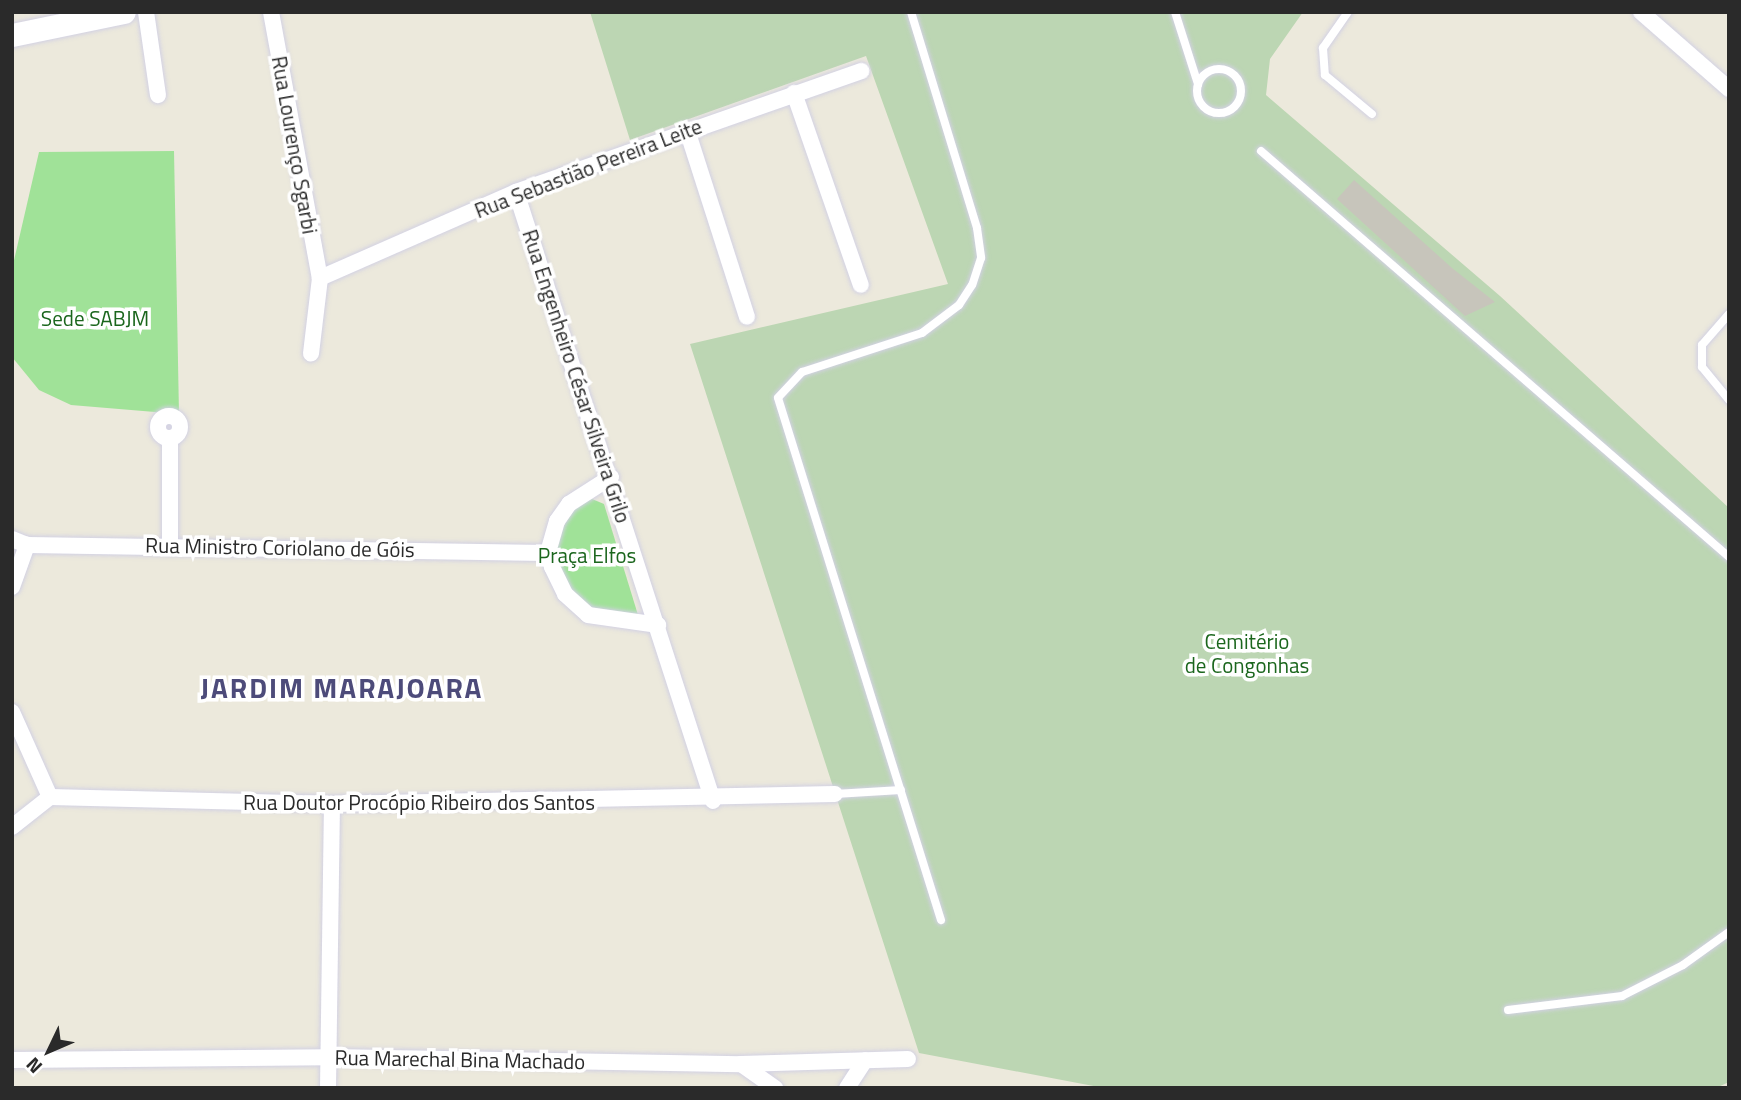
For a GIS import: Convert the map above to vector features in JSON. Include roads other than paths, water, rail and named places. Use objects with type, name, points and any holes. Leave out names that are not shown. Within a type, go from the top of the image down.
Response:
[{"type":"main road","points":[[12,35],[124,12]]},
{"type":"street","points":[[146,12],[158,95]]},
{"type":"street","name":"Rua Lourenço Sgarbi","points":[[271,12],[320,278],[311,353]]},
{"type":"street","points":[[1641,12],[1729,89]]},
{"type":"street","name":"Rua Sebastião Pereira Leite","points":[[320,278],[516,192],[861,71]]},
{"type":"street","points":[[794,93],[861,285]]},
{"type":"street","points":[[687,130],[747,317]]},
{"type":"street","name":"Rua Engenheiro César Silveira Grilo","points":[[516,192],[611,477],[713,801]]},
{"type":"street","points":[[170,438],[170,545]]},
{"type":"street","points":[[611,477],[569,504],[557,521],[548,553],[565,594],[588,615],[658,625]]},
{"type":"street","points":[[12,586],[20,542]]},
{"type":"street","name":"Rua Ministro Coriolano de Góis","points":[[20,542],[548,553]]},
{"type":"street","points":[[12,712],[50,797],[12,827]]},
{"type":"street","name":"Rua Doutor Procópio Ribeiro dos Santos","points":[[50,797],[332,804],[713,801],[835,794]]},
{"type":"street","points":[[328,1088],[332,804]]},
{"type":"street","name":"Rua Marechal Bina Machado","points":[[12,1060],[329,1057],[741,1064],[908,1059]]},
{"type":"street","points":[[847,1088],[865,1060]]},
{"type":"street","points":[[741,1064],[775,1088]]},
{"type":"lane","points":[[911,12],[977,228],[981,258],[972,285],[959,306],[922,333],[802,372],[778,398],[941,920]]},
{"type":"lane","points":[[1175,12],[1198,84],[1198,99],[1214,113],[1228,111],[1241,95],[1238,81],[1228,71],[1206,72],[1198,84]]},
{"type":"lane","points":[[1348,12],[1323,48],[1325,75],[1372,114]]},
{"type":"lane","points":[[1261,151],[1729,557]]},
{"type":"lane","points":[[1729,314],[1702,345],[1702,367],[1729,400]]},
{"type":"lane","points":[[835,794],[901,790]]},
{"type":"lane","points":[[1508,1010],[1622,996],[1683,965],[1729,932]]},
{"type":"district","name":"JARDIM MARAJOARA","points":[[342,688]]},
{"type":"park label","name":"Sede SABJM","points":[[95,318]]},
{"type":"park label","name":"Praça Elfos","points":[[587,555]]},
{"type":"park label","name":"Cemitério de Congonhas","points":[[1247,653]]}]
